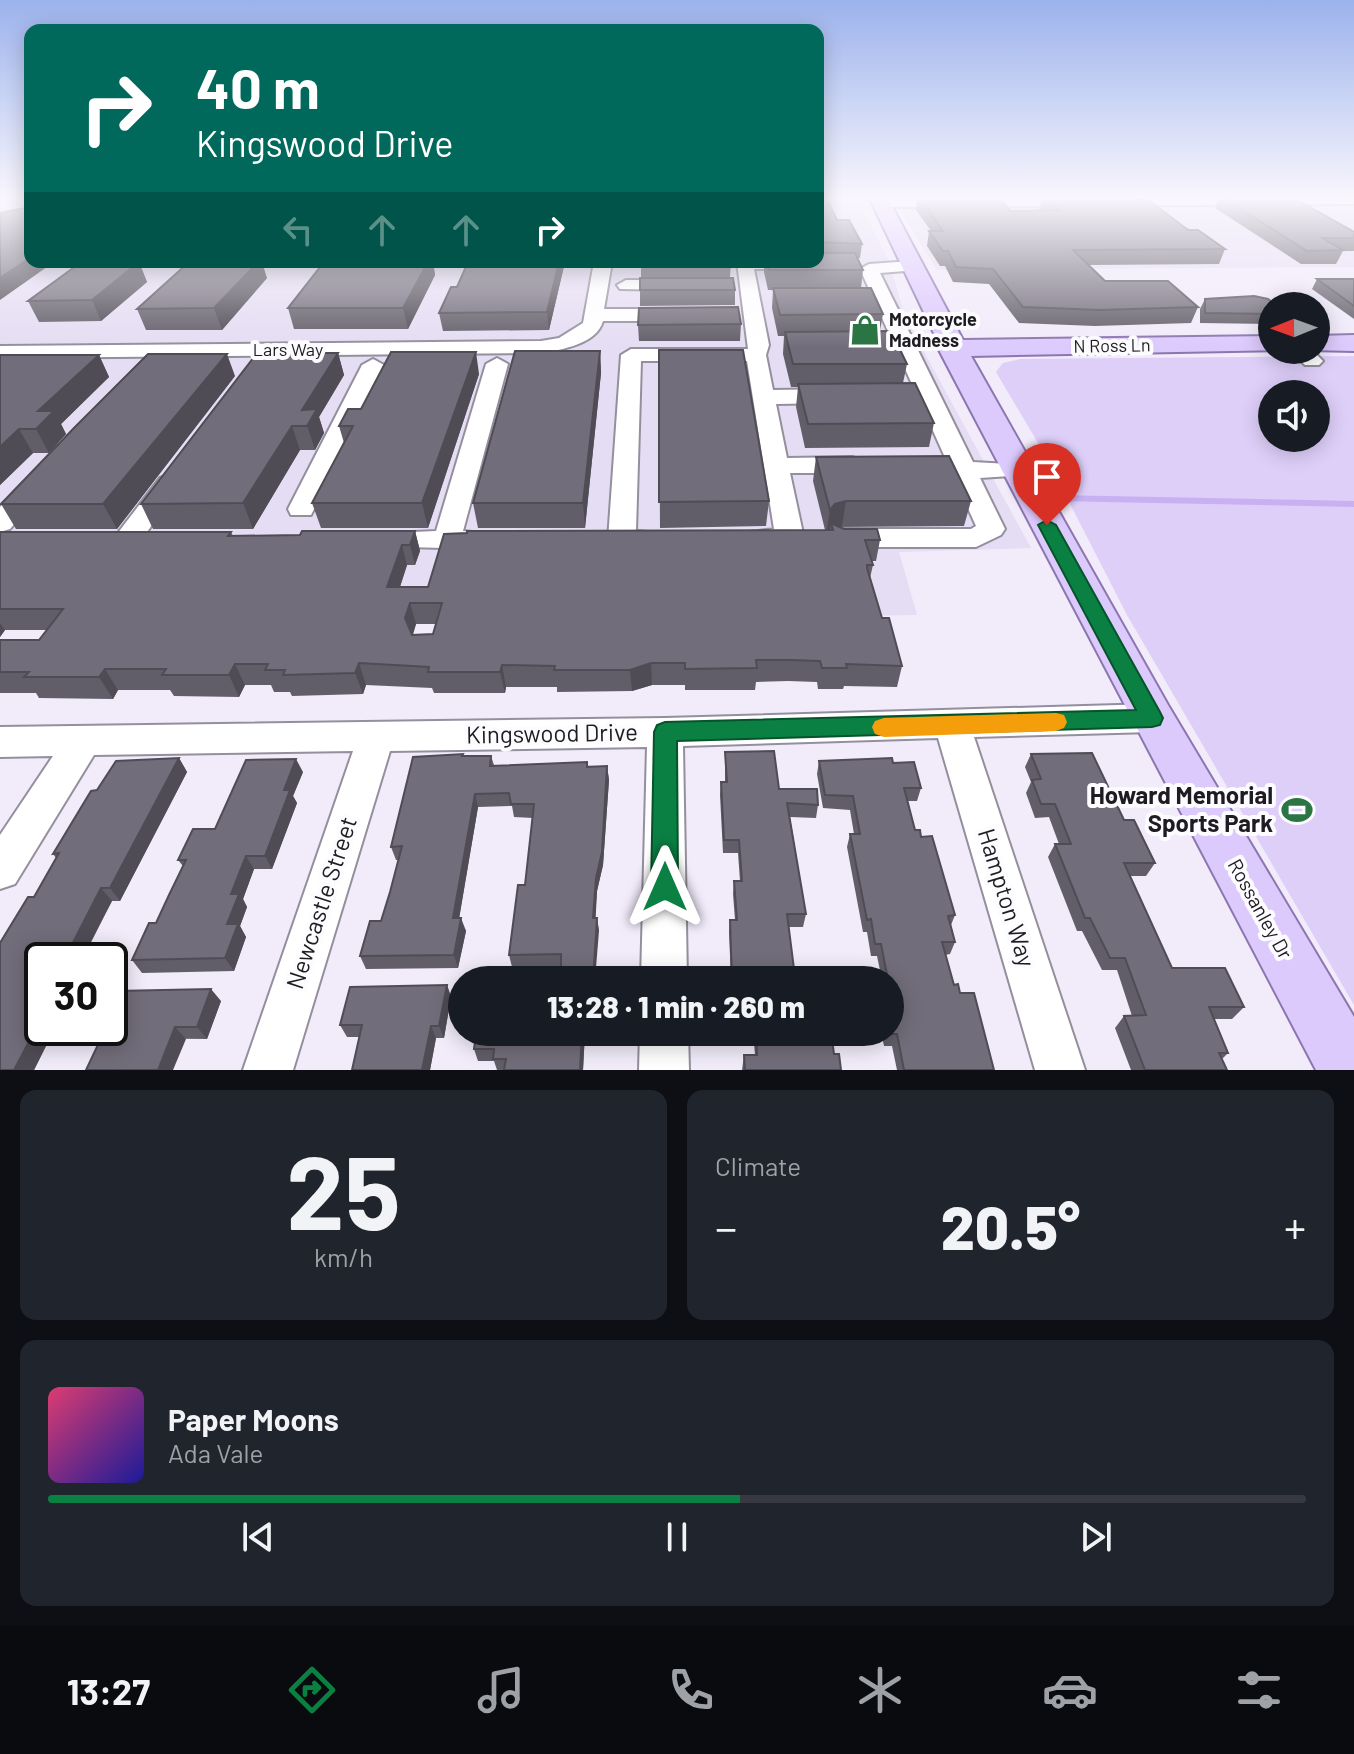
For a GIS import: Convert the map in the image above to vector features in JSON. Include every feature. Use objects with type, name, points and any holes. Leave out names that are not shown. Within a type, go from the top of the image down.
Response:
[{"type":"main road","name":"Rossanley Dr","points":[[902,247],[951,348],[1017,470],[1350,1070]]},
{"type":"main road","points":[[1330,348],[1354,343]]},
{"type":"main road","name":"N Ross Ln","points":[[951,348],[1258,344]]},
{"type":"street","points":[[842,538],[976,538],[991,529],[904,344],[876,299],[863,266],[912,266]]},
{"type":"street","points":[[473,356],[497,364],[558,358],[574,338],[588,331],[594,315],[602,268]]},
{"type":"street","points":[[622,540],[616,343],[627,268]]},
{"type":"street","points":[[729,538],[790,538],[763,397],[763,348],[742,268]]},
{"type":"street","points":[[626,285],[702,285]]},
{"type":"street","points":[[594,315],[616,343]]},
{"type":"street","points":[[616,343],[696,315]]},
{"type":"street","points":[[574,338],[616,343],[763,348]]},
{"type":"street","points":[[875,344],[904,344]]},
{"type":"street","points":[[110,367],[126,351]]},
{"type":"street","name":"Lars Way","points":[[0,352],[126,351],[243,365]]},
{"type":"street","points":[[42,367],[61,352]]},
{"type":"street","points":[[0,368],[110,367],[143,372],[299,358],[558,358]]},
{"type":"street","points":[[301,509],[359,360]]},
{"type":"street","points":[[447,540],[497,364]]},
{"type":"street","points":[[763,397],[853,396]]},
{"type":"street","points":[[898,396],[928,396]]},
{"type":"street","points":[[930,463],[1017,470]]},
{"type":"street","points":[[776,466],[884,464]]},
{"type":"street","points":[[127,540],[183,466]]},
{"type":"street","points":[[5,535],[53,467]]},
{"type":"street","points":[[590,540],[683,539]]},
{"type":"street","points":[[95,540],[157,540]]},
{"type":"street","points":[[355,540],[510,540]]},
{"type":"street","name":"Kingswood Drive","points":[[0,742],[665,732],[1152,718]]},
{"type":"street","name":"Hampton Way","points":[[952,726],[1060,1070]]},
{"type":"street","points":[[664,966],[665,732]]},
{"type":"street","name":"Newcastle Street","points":[[268,1070],[376,737]]},
{"type":"street","points":[[0,870],[84,740]]},
{"type":"street","points":[[664,1046],[664,1070]]},
{"type":"shaded area","points":[[0,247],[19,247],[24,253],[24,268],[824,268],[824,247],[882,247],[889,261],[905,317],[1031,548],[899,552],[917,615],[0,627]]},
{"type":"shaded area","points":[[923,247],[1354,247],[1354,267],[937,270]]},
{"type":"shaded area","name":"Howard Memorial Sports Park","points":[[1330,356],[1354,356],[1354,1005],[1127,615],[1044,453],[996,372],[1003,363],[1020,359],[1258,357],[1258,364],[1330,364]]},
{"type":"building","points":[[0,247],[24,247],[24,262],[0,278]]},
{"type":"building","points":[[940,247],[1225,249],[1073,250],[1105,281],[1168,281],[1198,307],[1100,310],[1023,307],[993,269],[956,267],[948,251]]},
{"type":"building","points":[[1301,247],[1338,247],[1343,250],[1307,251]]},
{"type":"building","points":[[824,253],[855,253],[863,270],[769,270],[824,268]]},
{"type":"building","points":[[73,268],[132,268],[92,300],[28,301]]},
{"type":"building","points":[[182,268],[252,268],[214,308],[137,309]]},
{"type":"building","points":[[319,268],[425,268],[403,308],[288,308]]},
{"type":"building","points":[[465,268],[558,268],[547,312],[439,313],[451,287],[457,287]]},
{"type":"building","points":[[640,278],[733,278],[735,290],[640,290]]},
{"type":"building","points":[[1317,279],[1354,279],[1354,306]]},
{"type":"building","points":[[773,288],[871,288],[883,314],[780,315]]},
{"type":"building","points":[[1258,297],[1258,314],[1205,313],[1205,299]]},
{"type":"building","points":[[738,307],[741,324],[638,325],[639,308]]},
{"type":"building","points":[[891,331],[907,364],[793,364],[785,332]]},
{"type":"building","points":[[659,350],[743,350],[769,501],[659,502]]},
{"type":"building","points":[[515,351],[600,351],[583,503],[473,503]]},
{"type":"building","points":[[391,352],[476,352],[422,503],[312,503],[353,426],[339,426],[348,409],[361,409]]},
{"type":"building","points":[[257,353],[338,353],[302,410],[317,409],[307,426],[292,426],[243,503],[141,504]]},
{"type":"building","points":[[148,354],[227,354],[103,504],[1,504],[74,428]]},
{"type":"building","points":[[0,355],[99,355],[38,411],[54,411],[36,429],[19,429],[0,447]]},
{"type":"building","points":[[915,383],[934,423],[808,424],[798,384]]},
{"type":"building","points":[[949,456],[971,501],[846,501],[835,504],[830,510],[816,457]]},
{"type":"building","points":[[831,523],[844,529],[877,529],[880,540],[865,540],[873,565],[867,565],[867,568],[882,618],[889,618],[902,666],[846,664],[847,668],[822,668],[820,661],[756,660],[757,668],[685,669],[685,663],[651,663],[630,670],[554,670],[555,666],[502,665],[500,672],[428,672],[429,667],[359,663],[355,673],[283,675],[285,670],[265,670],[268,664],[235,664],[229,675],[162,675],[166,669],[105,669],[99,677],[24,677],[29,672],[0,672],[0,640],[39,640],[63,609],[0,609],[0,532],[231,532],[228,536],[300,535],[302,531],[415,531],[410,545],[402,545],[387,587],[428,587],[444,534],[467,531],[833,530]],"holes":[[[410,603],[442,603],[433,634],[412,635],[405,618]]]},
{"type":"building","points":[[774,751],[779,789],[817,789],[818,805],[787,803],[806,914],[787,914],[794,966],[732,966],[730,920],[737,920],[734,881],[742,881],[739,840],[724,840],[721,782],[727,782],[725,752]]},
{"type":"building","points":[[1092,753],[1124,820],[1134,820],[1155,863],[1124,863],[1172,968],[1225,968],[1244,1007],[1209,1007],[1228,1053],[1219,1053],[1227,1070],[1145,1070],[1124,1016],[1146,1015],[1125,958],[1110,958],[1090,918],[1085,918],[1055,844],[1071,844],[1055,804],[1041,804],[1032,780],[1041,779],[1031,754]]},
{"type":"building","points":[[491,756],[490,766],[587,762],[587,767],[607,766],[602,852],[596,878],[593,918],[597,918],[594,966],[561,966],[561,954],[509,955],[518,885],[525,885],[534,804],[511,804],[509,793],[475,794],[453,918],[461,918],[454,955],[360,956],[370,921],[381,921],[390,892],[402,846],[391,847],[413,757]]},
{"type":"building","points":[[179,758],[110,888],[101,888],[73,942],[24,942],[24,1046],[27,1046],[14,1070],[0,1070],[0,943],[28,897],[34,897],[59,853],[53,854],[91,791],[97,790],[116,761]]},
{"type":"building","points":[[892,758],[893,763],[914,762],[921,788],[904,788],[915,830],[920,830],[921,837],[932,836],[955,915],[948,916],[955,942],[942,942],[954,985],[958,984],[960,993],[974,993],[994,1070],[904,1070],[899,1046],[904,1046],[904,966],[885,966],[881,944],[875,944],[871,919],[867,920],[850,834],[860,834],[853,796],[825,795],[819,761]]},
{"type":"building","points":[[296,759],[284,790],[290,790],[265,856],[246,856],[231,894],[239,894],[227,924],[238,924],[225,958],[132,960],[149,923],[156,923],[186,860],[178,860],[193,829],[215,829],[246,760]]},
{"type":"building","points":[[447,985],[439,1026],[431,1026],[422,1070],[352,1070],[362,1025],[340,1025],[350,987]]},
{"type":"building","points":[[211,989],[197,1027],[175,1027],[158,1070],[86,1070],[97,1046],[128,1046],[128,991]]},
{"type":"building","points":[[474,1046],[581,1046],[580,1070],[504,1070],[506,1059],[493,1059],[494,1049],[474,1049]]},
{"type":"building","points":[[757,1046],[833,1046],[834,1054],[839,1054],[841,1070],[745,1070],[744,1055],[757,1055]]},
{"type":"waterway","points":[[1054,498],[1354,504]]},
{"type":"slow traffic","points":[[884,727],[1056,722]]},
{"type":"place","name":"Motorcycle Madness","points":[[865,330]]},
{"type":"place","name":"Howard Memorial Sports Park","points":[[1297,810]]},
{"type":"route","points":[[665,887],[665,732],[1152,718],[1047,525]]}]
